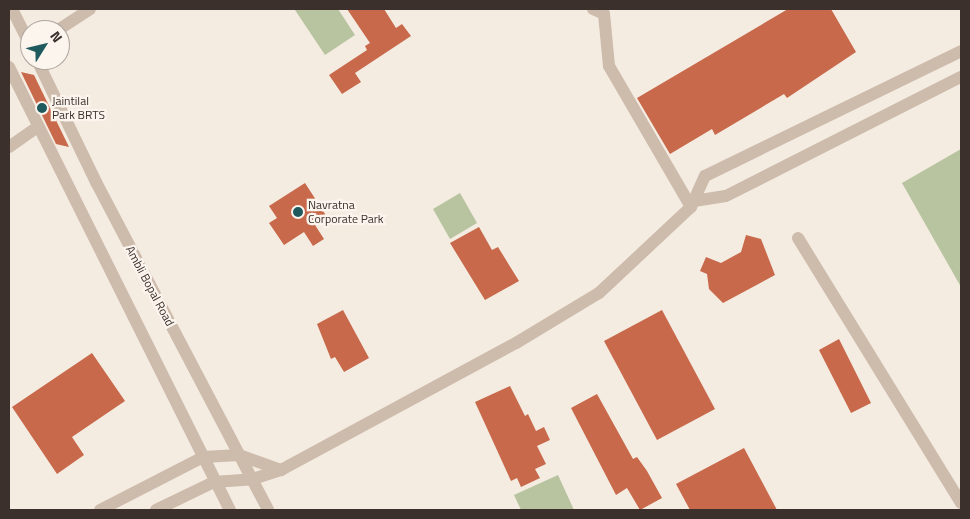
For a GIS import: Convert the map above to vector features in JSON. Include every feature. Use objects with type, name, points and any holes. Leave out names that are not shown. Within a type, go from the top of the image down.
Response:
[{"type":"street","points":[[12,9],[20,25]]},
{"type":"street","points":[[70,22],[90,9]]},
{"type":"street","points":[[593,9],[604,14],[609,66],[693,204]]},
{"type":"street","points":[[156,510],[214,482],[253,479],[281,470],[516,344],[599,293],[693,204],[705,176],[961,51]]},
{"type":"street","points":[[9,67],[214,482],[230,510]]},
{"type":"street","name":"Ambli Bopal Road","points":[[42,70],[96,182],[268,510]]},
{"type":"street","points":[[693,204],[726,196],[961,77]]},
{"type":"street","points":[[9,148],[38,127]]},
{"type":"street","points":[[798,238],[961,502]]},
{"type":"street","points":[[100,510],[203,457],[239,455],[281,470]]},
{"type":"green space","points":[[338,9],[355,35],[325,55],[295,10]]},
{"type":"green space","points":[[961,149],[961,287],[902,183]]},
{"type":"green space","points":[[460,193],[477,223],[450,239],[433,209]]},
{"type":"green space","points":[[558,475],[574,510],[521,510],[514,495]]},
{"type":"building","points":[[347,9],[384,9],[396,28],[402,24],[411,36],[355,73],[361,82],[342,94],[329,75],[367,50],[365,46],[370,43]]},
{"type":"building","points":[[788,9],[831,9],[856,52],[787,98],[784,94],[715,135],[712,129],[670,154],[637,98]]},
{"type":"building","name":"Jaintilal Park BRTS","points":[[21,72],[34,75],[69,147],[56,144]]},
{"type":"building","name":"Navratna Corporate Park","points":[[305,183],[327,217],[315,225],[324,239],[313,246],[304,232],[284,245],[269,223],[277,218],[269,206]]},
{"type":"building","points":[[479,227],[492,250],[498,247],[519,281],[485,300],[450,243]]},
{"type":"building","points":[[746,235],[761,239],[775,275],[723,303],[709,289],[707,274],[700,271],[706,257],[721,263],[741,252]]},
{"type":"building","points":[[343,310],[369,358],[344,372],[335,357],[331,359],[317,324]]},
{"type":"building","points":[[662,310],[715,409],[657,440],[604,341]]},
{"type":"building","points":[[839,339],[871,403],[851,413],[819,350]]},
{"type":"building","points":[[92,353],[125,401],[72,437],[84,455],[57,474],[12,407]]},
{"type":"building","points":[[510,386],[525,416],[528,414],[536,431],[544,427],[550,440],[537,446],[546,464],[535,469],[540,478],[521,487],[517,478],[511,481],[475,402]]},
{"type":"building","points":[[597,394],[633,459],[637,457],[662,498],[640,510],[627,488],[616,495],[571,408]]},
{"type":"building","points":[[744,448],[777,510],[690,510],[676,484]]},
{"type":"place","name":"Jaintilal Park BRTS","points":[[42,108]]},
{"type":"place","name":"Navratna Corporate Park","points":[[298,212]]}]
